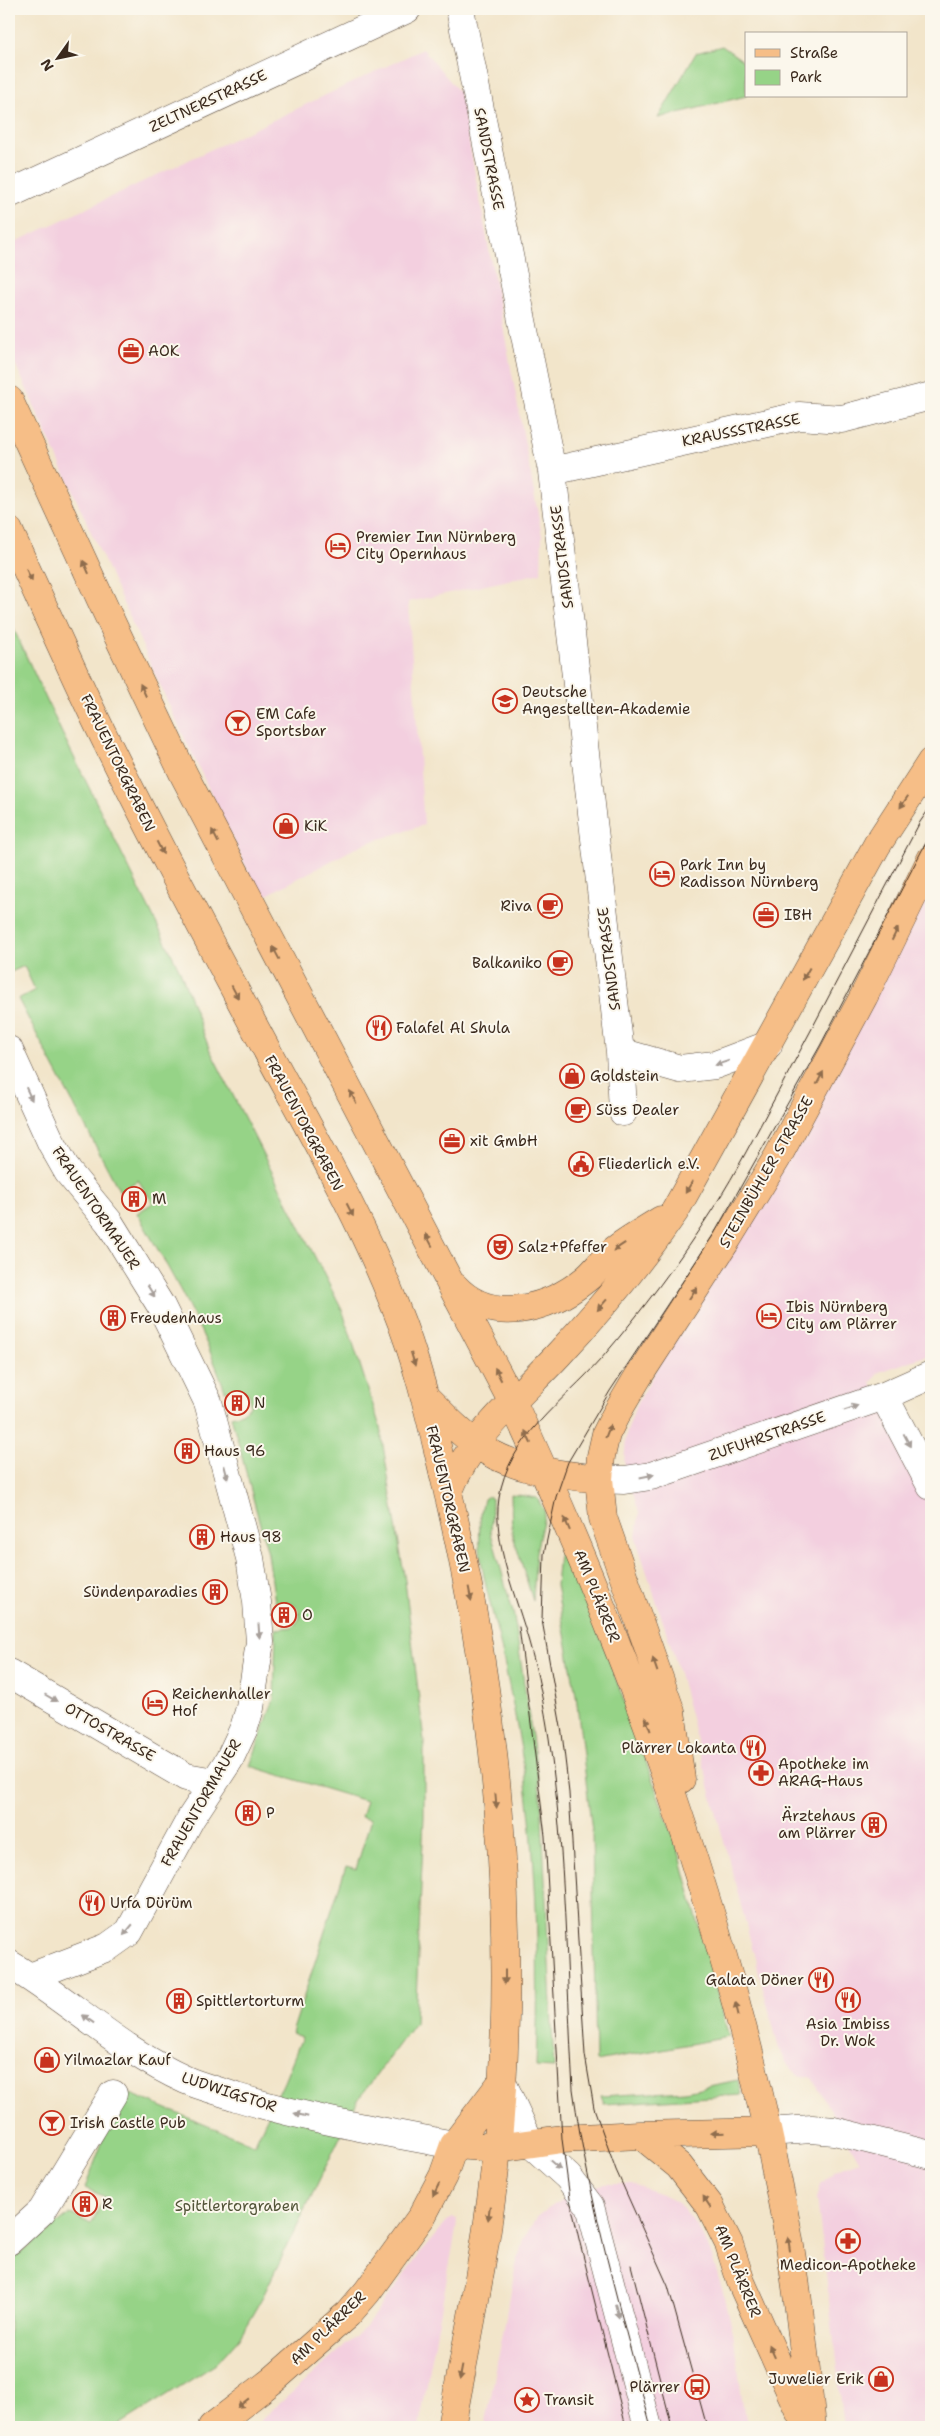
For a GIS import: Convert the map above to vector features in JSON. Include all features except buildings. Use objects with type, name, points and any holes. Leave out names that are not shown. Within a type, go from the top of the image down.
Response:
[{"type":"main road","points":[[9,400],[126,656],[193,792],[452,1284],[464,1297],[487,1308],[517,1310],[553,1300],[578,1286],[610,1253],[674,1211]]},
{"type":"main road","name":"FRAUENTORGRABEN","points":[[9,531],[92,712],[373,1255],[397,1310],[424,1396],[448,1493],[473,1611],[492,1752],[505,1928],[502,2082]]},
{"type":"main road","points":[[448,1493],[475,1444],[512,1401],[558,1355],[612,1292],[674,1211],[768,1045],[877,845],[931,762]]},
{"type":"main road","name":"STEINBÜHLER STRASSE","points":[[599,1479],[603,1449],[614,1416],[777,1158],[864,996],[931,859]]},
{"type":"main road","name":"AM PLÄRRER","points":[[452,1284],[512,1401],[544,1472],[638,1698],[692,1853],[717,1932],[767,2132],[786,2225],[804,2343],[812,2427]]},
{"type":"main road","points":[[424,1396],[475,1444],[498,1456],[544,1472],[599,1479]]},
{"type":"main road","name":"AM PLÄRRER","points":[[599,1479],[603,1518],[671,1712],[692,1853]]},
{"type":"main road","points":[[450,2427],[487,2230],[498,2148],[502,2082]]},
{"type":"main road","name":"AM PLÄRRER","points":[[212,2427],[273,2380],[348,2314],[367,2292],[422,2216],[443,2176],[454,2145],[502,2082]]},
{"type":"main road","points":[[454,2145],[498,2148],[530,2143],[641,2135],[767,2132]]},
{"type":"main road","name":"AM PLÄRRER","points":[[641,2135],[679,2166],[710,2206],[729,2244],[741,2282],[806,2427]]},
{"type":"street","name":"ZELTNERSTRASSE","points":[[9,194],[407,9]]},
{"type":"street","name":"SANDSTRASSE","points":[[460,9],[552,470],[620,1052],[623,1112]]},
{"type":"street","name":"KRAUSSSTRASSE","points":[[552,470],[799,416],[842,419],[931,396]]},
{"type":"street","points":[[620,1052],[680,1069],[715,1065],[768,1045]]},
{"type":"street","name":"FRAUENTORMAUER","points":[[9,1050],[51,1142],[68,1172],[109,1222],[161,1306],[208,1402],[250,1558],[258,1602],[260,1642],[255,1683],[246,1721],[229,1760],[190,1818],[129,1932],[108,1947],[20,1971]]},
{"type":"street","name":"ZUFUHRSTRASSE","points":[[599,1479],[624,1480],[651,1476],[884,1396],[931,1376]]},
{"type":"street","points":[[884,1396],[931,1486]]},
{"type":"street","name":"OTTOSTRASSE","points":[[9,1673],[186,1777],[214,1782]]},
{"type":"street","name":"LUDWIGSTOR","points":[[20,1971],[127,2048],[186,2081],[258,2103],[345,2126],[454,2145]]},
{"type":"street","points":[[502,2082],[530,2143],[568,2177],[590,2206],[648,2427]]},
{"type":"street","points":[[9,2241],[42,2211],[113,2094]]},
{"type":"street","points":[[767,2132],[812,2129],[834,2131],[931,2155]]},
{"type":"shaded area","points":[[423,49],[460,93],[542,536],[541,573],[408,602],[424,825],[361,845],[261,898],[174,716],[9,350],[9,245]]},
{"type":"shaded area","points":[[931,880],[931,1354],[879,1372],[871,1383],[931,1500],[931,2427],[844,2427],[817,2198],[821,2184],[835,2170],[860,2162],[812,2078],[798,2075],[792,2070],[779,2048],[676,1662],[636,1539],[639,1513],[624,1462],[626,1435],[635,1408]]},
{"type":"shaded area","points":[[604,2184],[632,2184],[662,2194],[678,2203],[698,2227],[711,2254],[725,2298],[733,2332],[746,2427],[485,2427],[515,2270],[523,2240],[536,2218],[552,2206],[581,2190]]},
{"type":"shaded area","points":[[453,2218],[457,2219],[456,2230],[419,2427],[253,2427],[365,2328],[419,2255],[447,2221]]},
{"type":"green space","points":[[722,46],[745,62],[745,96],[658,118],[696,53]]},
{"type":"green space","name":"Spittlertorgraben","points":[[9,619],[61,731],[180,971],[209,1048],[343,1312],[380,1427],[405,1581],[424,1741],[424,1818],[415,2023],[358,2100],[263,2296],[239,2338],[216,2364],[116,2427],[9,2427],[9,2263],[70,2214],[91,2224],[105,2197],[85,2188],[105,2135],[126,2092],[254,2145],[284,2082],[302,2037],[292,2033],[346,1866],[356,1869],[371,1819],[361,1816],[366,1801],[250,1766],[274,1699],[276,1629],[293,1627],[300,1618],[298,1609],[292,1604],[275,1602],[268,1554],[231,1416],[242,1413],[250,1406],[250,1395],[240,1388],[225,1391],[197,1322],[137,1213],[153,1203],[138,1180],[120,1192],[18,999],[35,990],[24,966],[9,973]]},
{"type":"green space","points":[[511,1494],[537,1498],[545,1512],[536,1552],[533,1601],[512,1532]]},
{"type":"green space","points":[[488,1496],[492,1499],[491,1533],[514,1616],[541,1797],[554,2068],[536,2067],[537,1961],[530,1819],[518,1731],[480,1553],[481,1517],[484,1499]]},
{"type":"green space","points":[[560,1544],[604,1646],[680,1856],[729,2037],[596,2061],[592,1832],[576,1695],[556,1585]]},
{"type":"green space","points":[[738,2080],[741,2095],[604,2104],[601,2096],[685,2091]]},
{"type":"tram line","points":[[651,2427],[607,2259],[580,2132],[573,2089],[562,1869],[555,1782],[538,1678],[502,1552],[499,1533],[499,1498],[504,1477],[513,1457],[525,1439],[554,1406],[601,1359],[646,1304],[701,1227],[731,1180],[920,822],[931,806]]},
{"type":"tram line","points":[[707,2427],[668,2286],[616,2170],[594,2108],[585,2055],[569,1793],[562,1733],[542,1620],[544,1554],[556,1497],[568,1462],[610,1391],[714,1234],[820,1046],[931,833]]},
{"type":"tram line","points":[[519,1627],[545,1836],[562,2139],[570,2199],[626,2427]]},
{"type":"tram line","points":[[631,2265],[672,2427]]},
{"type":"place","name":"AOK","points":[[131,351]]},
{"type":"place","name":"Premier Inn Nürnberg City Opernhaus","points":[[338,546]]},
{"type":"place","name":"Deutsche Angestellten-Akademie","points":[[505,701]]},
{"type":"place","name":"EM Cafe Sportsbar","points":[[238,723]]},
{"type":"place","name":"KiK","points":[[286,826]]},
{"type":"place","name":"Park Inn by Radisson Nürnberg","points":[[662,874]]},
{"type":"place","name":"Riva","points":[[550,906]]},
{"type":"place","name":"IBH","points":[[766,915]]},
{"type":"place","name":"Balkaniko","points":[[560,963]]},
{"type":"place","name":"Falafel Al Shula","points":[[379,1028]]},
{"type":"place","name":"Goldstein","points":[[572,1076]]},
{"type":"place","name":"Süss Dealer","points":[[578,1110]]},
{"type":"place","name":"xit GmbH","points":[[452,1141]]},
{"type":"place","name":"Fliederlich e.V.","points":[[581,1164]]},
{"type":"place","name":"M","points":[[134,1199]]},
{"type":"place","name":"Salz+Pfeffer","points":[[500,1247]]},
{"type":"place","name":"Ibis Nürnberg City am Plärrer","points":[[769,1316]]},
{"type":"place","name":"Freudenhaus","points":[[113,1318]]},
{"type":"place","name":"N","points":[[237,1403]]},
{"type":"place","name":"Haus 96","points":[[187,1451]]},
{"type":"place","name":"Haus 98","points":[[202,1537]]},
{"type":"place","name":"Sündenparadies","points":[[215,1592]]},
{"type":"place","name":"O","points":[[284,1615]]},
{"type":"place","name":"Reichenhaller Hof","points":[[155,1703]]},
{"type":"place","name":"Plärrer Lokanta","points":[[753,1748]]},
{"type":"place","name":"Apotheke im ARAG-Haus","points":[[761,1773]]},
{"type":"place","name":"P","points":[[248,1813]]},
{"type":"place","name":"Ärztehaus am Plärrer","points":[[874,1825]]},
{"type":"place","name":"Urfa Dürüm","points":[[92,1903]]},
{"type":"place","name":"Galata Döner","points":[[821,1980]]},
{"type":"place","name":"Asia Imbiss Dr. Wok","points":[[848,2000]]},
{"type":"place","name":"Spittlertorturm","points":[[179,2001]]},
{"type":"place","name":"Yilmazlar Kauf","points":[[47,2060]]},
{"type":"place","name":"Irish Castle Pub","points":[[52,2123]]},
{"type":"place","name":"R","points":[[85,2204]]},
{"type":"place","name":"Medicon-Apotheke","points":[[848,2241]]},
{"type":"place","name":"Juwelier Erik","points":[[881,2379]]},
{"type":"place","name":"Plärrer","points":[[697,2387]]},
{"type":"place","name":"Transit","points":[[527,2400]]}]
